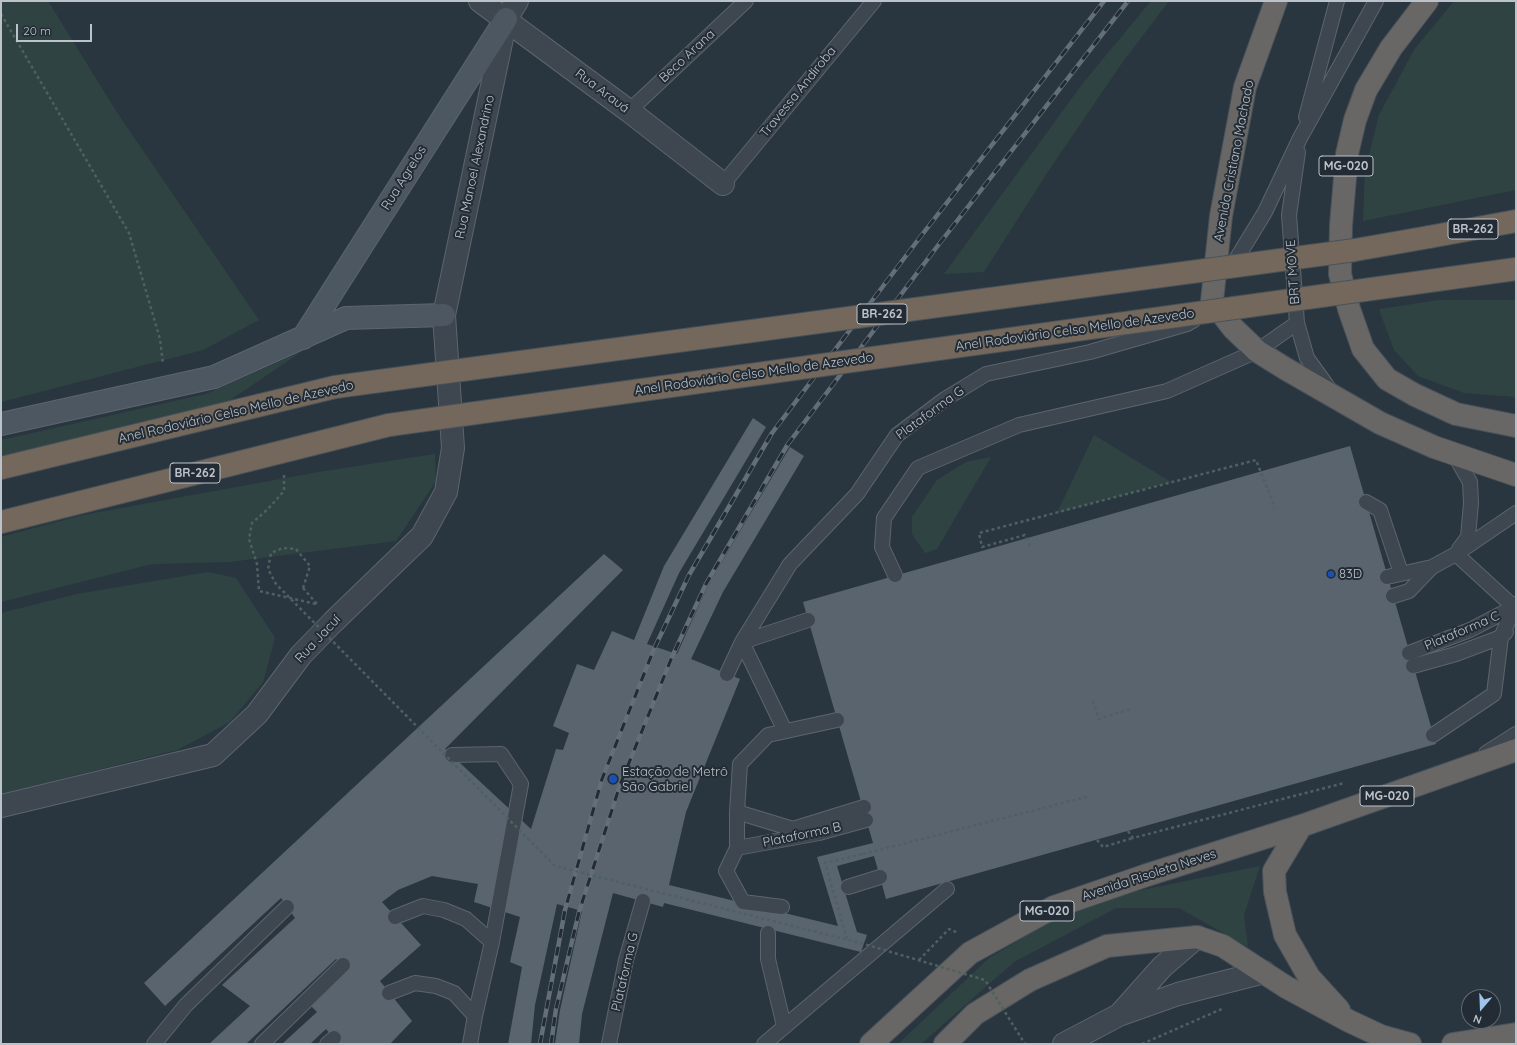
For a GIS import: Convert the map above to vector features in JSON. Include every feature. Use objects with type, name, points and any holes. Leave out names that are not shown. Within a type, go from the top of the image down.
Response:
[{"type":"highway","name":"Avenida Cristiano Machado","points":[[1212,301],[1221,216],[1245,87],[1276,1]]},
{"type":"highway","name":"MG-020","points":[[1427,1],[1391,48],[1366,90],[1355,120],[1347,154],[1340,274],[1349,309],[1363,349],[1387,379],[1415,395],[1456,414],[1516,426]]},
{"type":"highway","name":"Anel Rodoviário Celso Mello de Azevedo","points":[[1,468],[335,387],[1355,250],[1516,221]]},
{"type":"highway","name":"Anel Rodoviário Celso Mello de Azevedo","points":[[1,522],[389,425],[1516,269]]},
{"type":"highway","points":[[1212,301],[1234,328],[1257,351],[1380,423],[1434,447],[1516,475]]},
{"type":"highway","name":"MG-020","points":[[1301,826],[1516,750]]},
{"type":"highway","points":[[1301,826],[1274,871],[1275,892],[1285,935],[1309,977],[1349,1022]]},
{"type":"highway","name":"Avenida Risoleta Neves","points":[[871,1044],[970,953],[1054,907],[1147,874],[1301,826]]},
{"type":"highway","points":[[945,1044],[975,1014],[1030,980],[1107,946],[1197,937],[1223,946],[1286,987],[1383,1040],[1410,1044]]},
{"type":"highway","points":[[1453,1044],[1516,1034]]},
{"type":"main road","name":"Rua Agrelos","points":[[303,338],[511,10]]},
{"type":"main road","name":"Anel Rodoviário Celso Mello de Azevedo","points":[[1494,225],[1516,217]]},
{"type":"main road","points":[[1,424],[214,377],[346,318],[444,315]]},
{"type":"street","name":"Rua Arauá","points":[[480,1],[511,10],[629,111],[723,184]]},
{"type":"street","name":"Rua Manoel Alexandrino","points":[[444,315],[511,10]]},
{"type":"street","name":"Rua Jacuí","points":[[1,806],[213,755],[257,714],[301,654],[332,622],[422,536],[446,492],[452,448],[444,315]]},
{"type":"street","points":[[1119,1015],[1162,967],[1197,937]]},
{"type":"street","points":[[1064,1044],[1119,1015],[1178,994],[1264,972]]},
{"type":"lane","name":"Beco Arana","points":[[629,111],[746,1]]},
{"type":"lane","name":"Travessa Andiroba","points":[[723,184],[874,1]]},
{"type":"lane","name":"BRT MOVE","points":[[1335,397],[1306,358],[1297,323],[1289,216],[1300,138],[1337,1]]},
{"type":"lane","name":"BRT MOVE","points":[[1300,138],[1376,1]]},
{"type":"lane","name":"Plataforma G","points":[[727,674],[742,642],[790,564],[857,494],[897,434],[945,399],[986,374],[1090,352],[1187,324],[1204,313],[1265,212],[1300,138]]},
{"type":"lane","points":[[896,576],[882,547],[884,518],[918,468],[1019,425],[1167,391],[1257,351],[1297,323]]},
{"type":"lane","points":[[1454,454],[1470,482],[1471,504],[1468,536],[1456,554]]},
{"type":"lane","points":[[1366,502],[1380,510],[1401,573]]},
{"type":"lane","points":[[1387,577],[1432,567],[1456,554],[1516,513]]},
{"type":"lane","points":[[1433,735],[1494,694],[1501,637],[1515,606],[1456,554]]},
{"type":"lane","points":[[1393,596],[1409,591],[1432,567]]},
{"type":"lane","name":"Plataforma C","points":[[1501,637],[1456,654],[1411,660],[1515,606]]},
{"type":"lane","points":[[785,731],[742,642],[808,620]]},
{"type":"lane","points":[[1501,637],[1516,621]]},
{"type":"lane","points":[[782,907],[742,902],[726,871],[737,848],[737,812],[740,764],[768,735],[837,720]]},
{"type":"lane","points":[[1450,773],[1512,738],[1516,734]]},
{"type":"lane","points":[[452,755],[501,754],[521,784],[492,942],[470,1044]]},
{"type":"lane","name":"Plataforma B","points":[[737,812],[792,829],[865,813],[819,833],[737,848]]},
{"type":"lane","points":[[848,887],[880,877]]},
{"type":"lane","points":[[764,1044],[947,889]]},
{"type":"lane","name":"Plataforma G","points":[[609,1044],[626,960],[643,901]]},
{"type":"lane","points":[[395,917],[423,906],[444,910],[466,919],[492,942]]},
{"type":"lane","points":[[154,1044],[186,1005],[287,908]]},
{"type":"lane","points":[[768,932],[768,960],[784,1026]]},
{"type":"lane","points":[[262,1044],[343,965]]},
{"type":"lane","points":[[389,993],[416,983],[436,986],[454,993],[475,1016]]},
{"type":"path","points":[[1,14],[129,233],[160,339],[168,388]]},
{"type":"path","points":[[274,453],[285,470],[284,491],[268,509],[252,523],[249,539],[257,564],[259,591],[317,604]]},
{"type":"path","points":[[1030,546],[1025,534],[982,547],[979,533],[1256,460],[1275,508]]},
{"type":"path","points":[[303,588],[310,566],[296,549],[283,548],[271,553],[268,569],[276,584],[555,866],[848,940],[985,980],[1025,1044]]},
{"type":"path","points":[[1093,701],[1099,719],[1131,709]]},
{"type":"path","points":[[1097,840],[1103,847],[1322,789]]},
{"type":"path","points":[[848,940],[825,863],[1090,796]]},
{"type":"path","points":[[1128,831],[1133,838]]},
{"type":"path","points":[[919,960],[949,929]]},
{"type":"path","points":[[1142,1044],[1224,1009],[1222,1004]]},
{"type":"green space","points":[[1,1],[48,1],[116,111],[259,320],[203,350],[1,402]]},
{"type":"green space","points":[[1151,1],[1169,1],[1122,63],[1049,170],[984,272],[944,274],[1083,83]]},
{"type":"green space","points":[[1454,1],[1516,1],[1516,190],[1363,221],[1365,170],[1379,115],[1414,50]]},
{"type":"green space","points":[[1439,300],[1516,300],[1516,397],[1464,393],[1418,376],[1394,350],[1379,309]]},
{"type":"green space","points":[[301,352],[223,405],[1,460],[1,440],[206,394]]},
{"type":"green space","points":[[1094,435],[1171,482],[1057,513]]},
{"type":"green space","points":[[435,454],[436,481],[396,541],[229,562],[152,564],[1,602],[1,537],[83,515],[319,472]]},
{"type":"green space","points":[[991,457],[937,549],[925,553],[912,534],[912,517],[937,480],[966,462]]},
{"type":"green space","points":[[208,572],[236,578],[275,638],[263,682],[230,722],[177,750],[1,794],[1,613],[77,594]]},
{"type":"green space","points":[[1260,866],[1244,915],[1248,947],[1179,908],[1116,908],[1014,962],[921,1044],[898,1044],[989,958],[1051,921],[1132,892]]},
{"type":"building","points":[[753,418],[766,427],[679,573],[647,644],[677,654],[708,585],[790,447],[804,456],[723,592],[691,659],[740,679],[686,812],[669,885],[838,926],[817,857],[873,843],[803,602],[1350,446],[1436,744],[886,899],[874,856],[837,866],[857,932],[867,935],[861,952],[664,903],[663,907],[613,893],[582,1014],[579,1044],[555,1044],[560,1010],[582,911],[557,904],[535,1005],[531,1044],[508,1044],[522,967],[510,962],[520,917],[474,902],[478,884],[432,876],[398,890],[382,902],[421,945],[380,981],[412,1021],[390,1044],[331,1044],[335,1040],[326,1029],[310,1044],[282,1044],[317,1012],[309,1004],[345,967],[336,959],[246,1044],[209,1044],[250,1006],[222,985],[295,918],[281,898],[165,1006],[144,983],[604,554],[623,570],[445,749],[531,829],[556,749],[563,750],[569,733],[553,726],[577,664],[594,670],[612,631],[634,640],[664,566]]},
{"type":"railway","points":[[540,1044],[565,910],[602,779],[654,649],[689,575],[772,433],[921,236],[1104,1]]},
{"type":"railway","points":[[551,1044],[556,1009],[579,912],[620,785],[672,657],[706,584],[788,444],[936,248],[1128,1]]},
{"type":"place","name":"83D","points":[[1331,574]]},
{"type":"place","name":"Estação de Metrô São Gabriel","points":[[613,779]]}]
